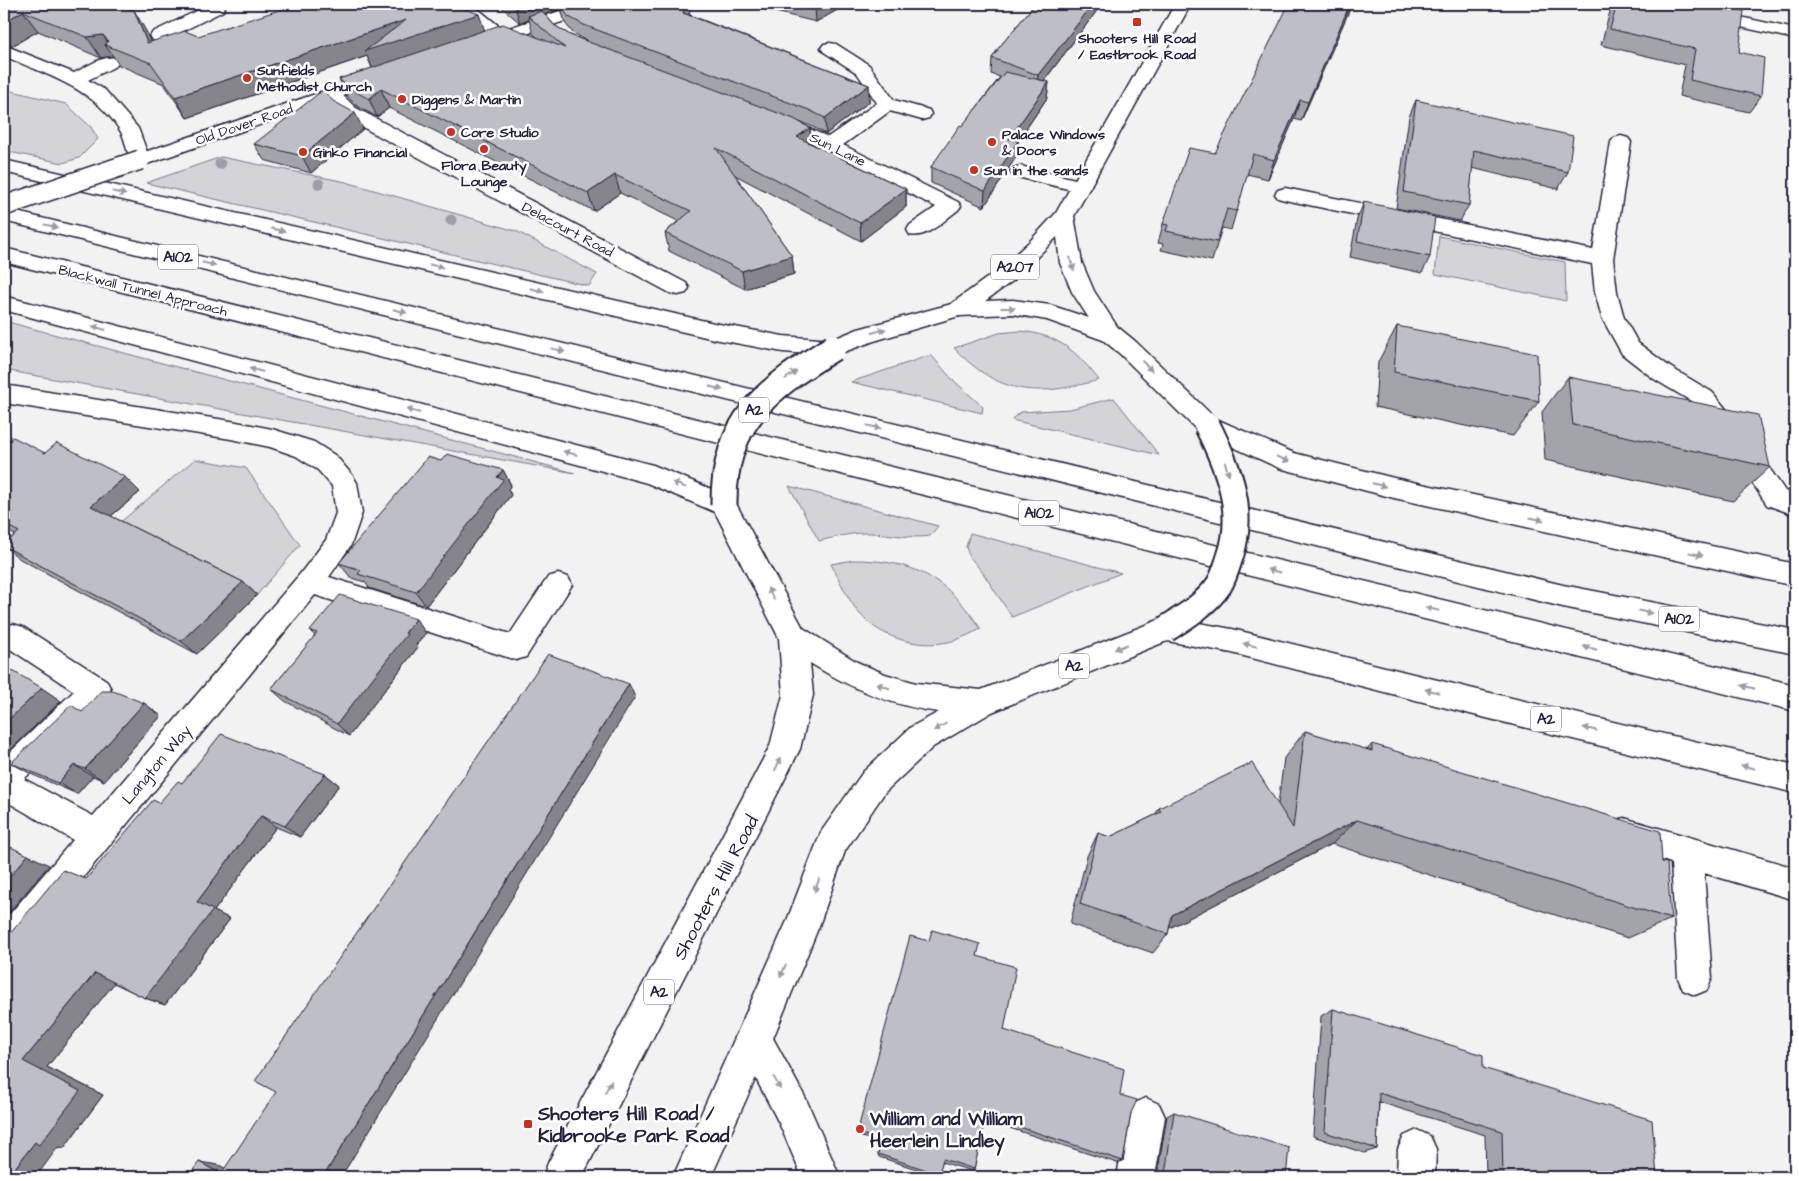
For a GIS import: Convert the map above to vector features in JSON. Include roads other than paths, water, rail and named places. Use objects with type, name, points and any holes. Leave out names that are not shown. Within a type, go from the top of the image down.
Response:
[{"type":"main road","points":[[462,4],[502,36]]},
{"type":"main road","points":[[466,48],[502,36],[555,26],[597,4]]},
{"type":"main road","name":"A207","points":[[959,309],[1006,275],[1037,246],[1064,216],[1183,4]]},
{"type":"main road","points":[[1659,4],[1795,34]]},
{"type":"main road","points":[[159,36],[217,7]]},
{"type":"main road","points":[[830,48],[863,69],[887,104],[922,114]]},
{"type":"main road","points":[[4,50],[75,80],[99,94],[131,132],[140,160]]},
{"type":"main road","points":[[75,80],[110,62]]},
{"type":"main road","name":"Old Dover Road","points":[[4,206],[394,73]]},
{"type":"main road","name":"Delacourt Road","points":[[331,94],[349,112],[678,288]]},
{"type":"main road","points":[[830,145],[887,104]]},
{"type":"main road","name":"Sun Lane","points":[[757,114],[830,145],[951,206],[917,230]]},
{"type":"main road","points":[[1621,142],[1602,259],[1606,292],[1614,318],[1630,348],[1662,373],[1704,398],[1735,437],[1776,498],[1795,505]]},
{"type":"main road","points":[[4,166],[714,331],[783,344],[833,348]]},
{"type":"main road","points":[[1020,172],[1081,186]]},
{"type":"main road","points":[[1285,194],[1602,259]]},
{"type":"main road","name":"A102","points":[[4,215],[1563,596],[1795,642]]},
{"type":"main road","points":[[1064,216],[1071,263],[1083,292],[1111,334]]},
{"type":"main road","name":"Blackwall Tunnel Approach","points":[[4,255],[283,326],[1795,698]]},
{"type":"main road","points":[[4,303],[653,475],[724,504]]},
{"type":"main road","name":"A2","points":[[692,1177],[754,1040],[802,926],[832,843],[874,782],[922,737],[982,702],[1166,629],[1188,615],[1219,585],[1236,545],[1237,502],[1224,458],[1207,425],[1127,347],[1111,334],[1050,313],[1013,307],[959,309],[866,335],[833,348],[789,376],[763,398],[742,427],[734,442],[724,477],[724,504],[793,637],[847,671],[880,686],[916,696],[982,702]]},
{"type":"main road","name":"Langton Way","points":[[4,394],[231,430],[272,438],[305,449],[327,463],[344,483],[349,513],[338,545],[310,582],[4,947]]},
{"type":"main road","name":"A2","points":[[1207,425],[1288,461],[1331,473],[1414,493],[1795,575]]},
{"type":"main road","points":[[310,582],[516,648],[558,585]]},
{"type":"main road","name":"A2","points":[[1166,629],[1232,641],[1297,656],[1478,703],[1795,779]]},
{"type":"main road","points":[[4,778],[96,688],[13,636]]},
{"type":"main road","name":"Shooters Hill Road","points":[[562,1177],[786,749],[798,695],[793,637]]},
{"type":"main road","points":[[4,784],[96,835]]},
{"type":"main road","points":[[1600,826],[1795,884]]},
{"type":"main road","points":[[1686,851],[1695,978]]},
{"type":"main road","points":[[754,1040],[793,1112],[821,1177]]},
{"type":"main road","points":[[1136,1177],[1146,1117]]},
{"type":"place","name":"Shooters Hill Road / Eastbrook Road","points":[[1137,22]]},
{"type":"place","name":"Sunfields Methodist Church","points":[[247,78]]},
{"type":"place","name":"Diggens & Martin","points":[[402,99]]},
{"type":"place","name":"Core Studio","points":[[451,132]]},
{"type":"place","name":"Palace Windows & Doors","points":[[992,142]]},
{"type":"place","name":"Flora Beauty Lounge","points":[[484,149]]},
{"type":"place","name":"Ginko Financial","points":[[303,152]]},
{"type":"place","name":"Sun in the sands","points":[[974,170]]},
{"type":"place","name":"Shooters Hill Road / Kidbrooke Park Road","points":[[528,1124]]},
{"type":"place","name":"William and William Heerlein Lindley","points":[[860,1129]]}]
